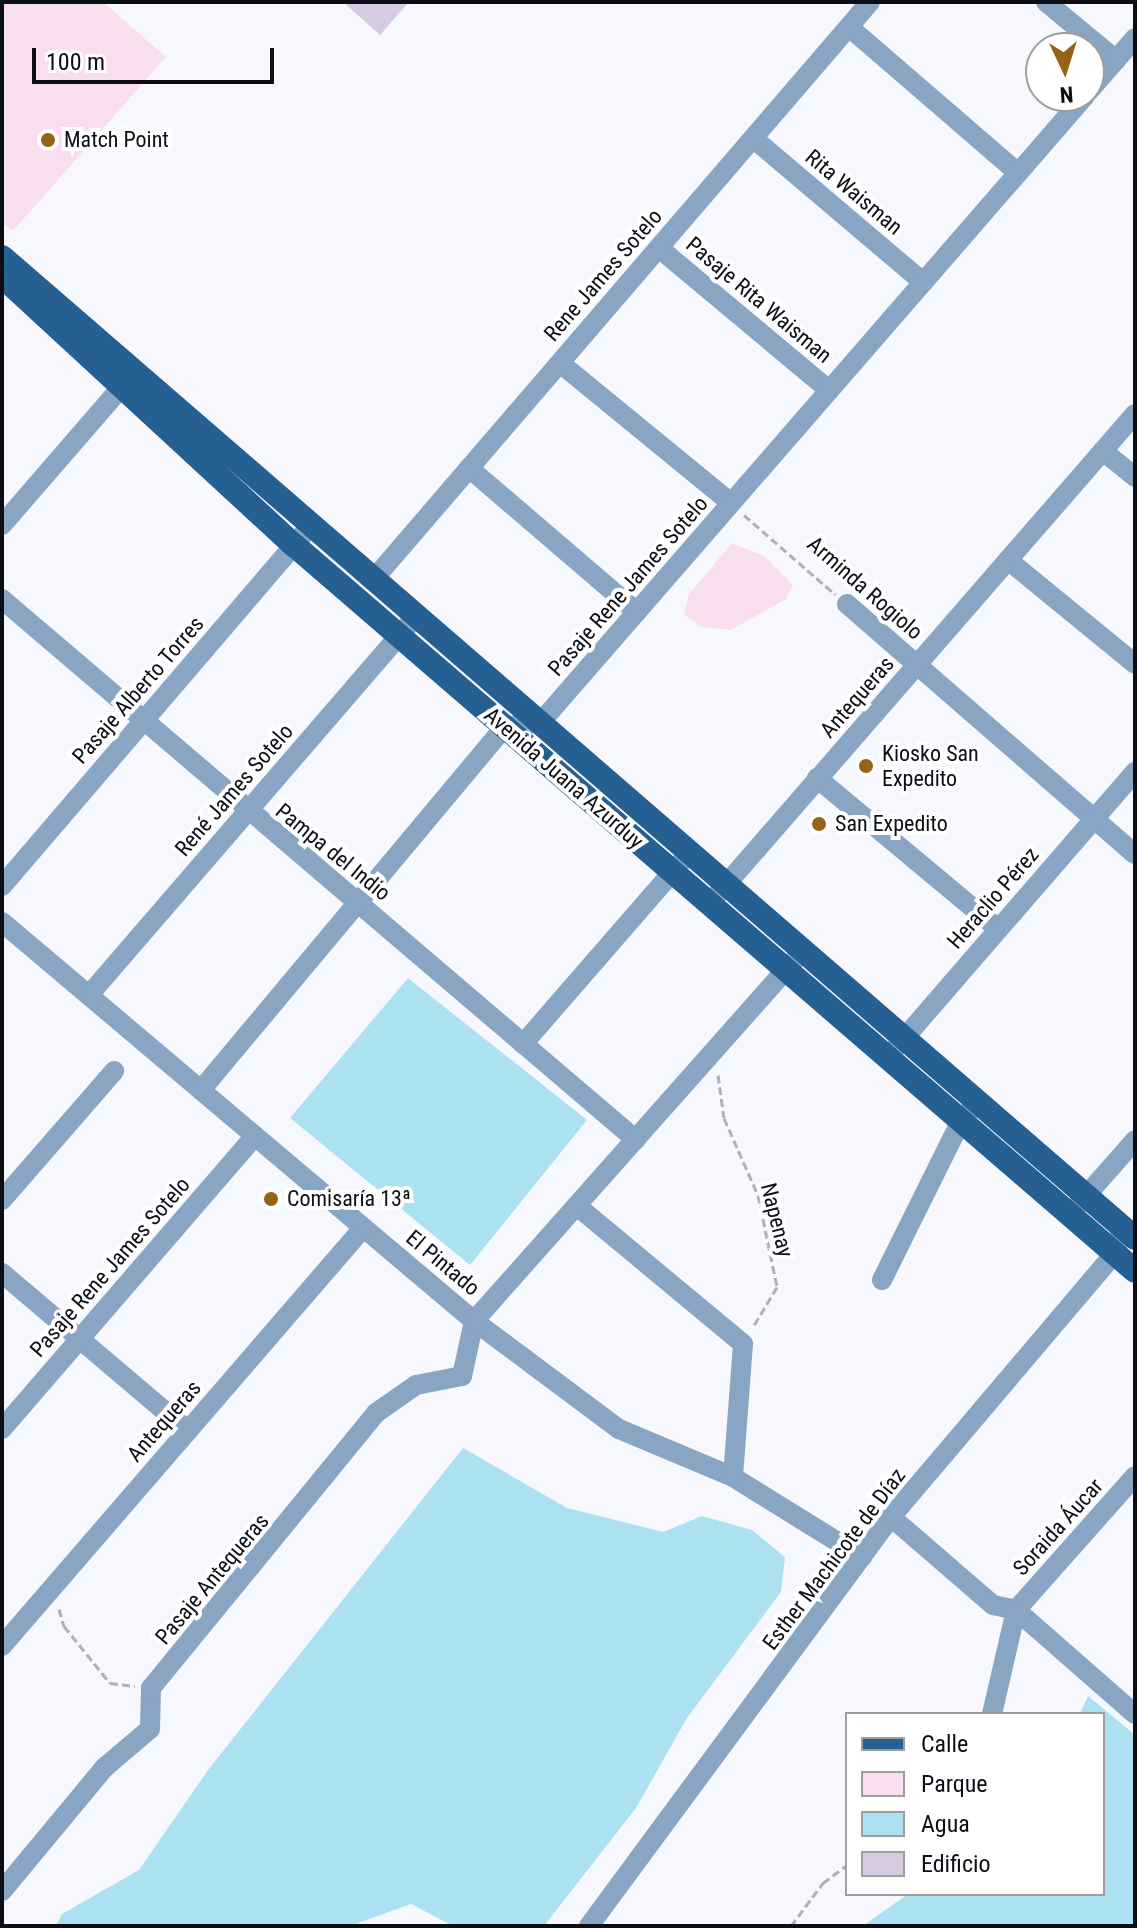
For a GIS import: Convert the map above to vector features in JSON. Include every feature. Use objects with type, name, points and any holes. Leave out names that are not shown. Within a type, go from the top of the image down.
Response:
[{"type":"main road","name":"Avenida Juana Azurduy","points":[[2,257],[11,286],[126,381],[311,525],[541,722],[681,862],[710,903],[787,971],[888,1056],[969,1111],[1078,1204],[1129,1233]]},
{"type":"main road","name":"Avenida Juana Azurduy","points":[[126,381],[294,545],[505,727],[681,862],[726,884],[906,1035],[969,1111]]},
{"type":"main road","name":"Avenida Juana Azurduy","points":[[1078,1204],[1114,1254],[1135,1271]]},
{"type":"street","name":"Rene James Sotelo","points":[[373,580],[870,2]]},
{"type":"street","points":[[1046,2],[1116,60]]},
{"type":"street","points":[[849,27],[1018,173]]},
{"type":"street","points":[[1105,73],[1135,38]]},
{"type":"street","name":"Pasaje Rene James Sotelo","points":[[541,722],[1071,112]]},
{"type":"street","name":"Rita Waisman","points":[[753,138],[923,282]]},
{"type":"street","name":"Pasaje Rita Waisman","points":[[659,248],[829,390]]},
{"type":"street","points":[[560,363],[731,503]]},
{"type":"street","points":[[2,525],[126,381]]},
{"type":"street","name":"Antequeras","points":[[710,903],[1135,414]]},
{"type":"street","points":[[1103,451],[1135,477]]},
{"type":"street","points":[[469,468],[637,612]]},
{"type":"street","name":"Pasaje Alberto Torres","points":[[2,886],[311,525]]},
{"type":"street","points":[[1008,560],[1135,664]]},
{"type":"street","name":"Pampa del Indio","points":[[2,599],[141,723],[636,1140]]},
{"type":"street","name":"Arminda Rogiolo","points":[[847,604],[1135,854]]},
{"type":"street","name":"René James Sotelo","points":[[89,995],[416,615]]},
{"type":"street","points":[[201,1090],[356,901],[505,727],[541,722]]},
{"type":"street","name":"Heraclio Pérez","points":[[888,1056],[1135,772]]},
{"type":"street","points":[[817,778],[998,929]]},
{"type":"street","points":[[523,1044],[681,862]]},
{"type":"street","name":"El Pintado","points":[[2,922],[474,1321],[619,1429],[733,1477],[862,1557]]},
{"type":"street","points":[[474,1321],[787,971],[803,949]]},
{"type":"street","points":[[2,1200],[114,1071]]},
{"type":"street","points":[[882,1280],[969,1111]]},
{"type":"street","name":"Pasaje Rene James Sotelo","points":[[2,1429],[255,1136]]},
{"type":"street","points":[[1078,1204],[1135,1140]]},
{"type":"street","points":[[577,1206],[743,1344],[746,1369],[733,1477]]},
{"type":"street","name":"Antequeras","points":[[4,1640],[363,1228]]},
{"type":"street","name":"Esther Machicote de Díaz","points":[[589,1926],[891,1517],[1129,1233]]},
{"type":"street","points":[[2,1273],[188,1431]]},
{"type":"street","name":"Pasaje Antequeras","points":[[151,1688],[376,1413],[416,1385],[462,1376],[474,1321]]},
{"type":"street","name":"Soraida Áucar","points":[[1016,1610],[1135,1476]]},
{"type":"street","points":[[891,1517],[993,1605],[1016,1610],[1133,1710]]},
{"type":"street","points":[[992,1712],[1016,1610]]},
{"type":"street","points":[[2,1891],[104,1768],[150,1729],[151,1688]]},
{"type":"path","name":"Arminda Rogiolo","points":[[731,503],[847,604]]},
{"type":"path","name":"Napenay","points":[[715,1052],[724,1118],[758,1195],[777,1287],[743,1344]]},
{"type":"path","points":[[52,1588],[64,1626],[110,1683],[151,1688]]},
{"type":"path","points":[[791,1926],[823,1883],[845,1866]]},
{"type":"green space","name":"Match Point","points":[[2,2],[103,2],[166,57],[13,231],[2,223]]},
{"type":"green space","points":[[732,543],[764,556],[793,585],[786,599],[731,630],[702,627],[684,615],[689,594]]},
{"type":"water","points":[[408,978],[587,1120],[470,1265],[290,1118]]},
{"type":"water","points":[[463,1448],[567,1508],[663,1532],[702,1516],[752,1530],[785,1557],[781,1592],[687,1718],[636,1808],[544,1926],[453,1926],[411,1904],[350,1926],[56,1926],[62,1914],[139,1870],[208,1770]]},
{"type":"water","points":[[1088,1696],[1134,1734],[1135,1926],[863,1926],[905,1896],[1105,1896],[1105,1712],[1081,1712]]},
{"type":"building","points":[[343,2],[409,2],[380,35]]},
{"type":"place","name":"Match Point","points":[[48,140]]},
{"type":"place","name":"Kiosko San Expedito","points":[[866,766]]},
{"type":"place","name":"San Expedito","points":[[819,824]]},
{"type":"place","name":"Comisaría 13ª","points":[[271,1199]]}]
